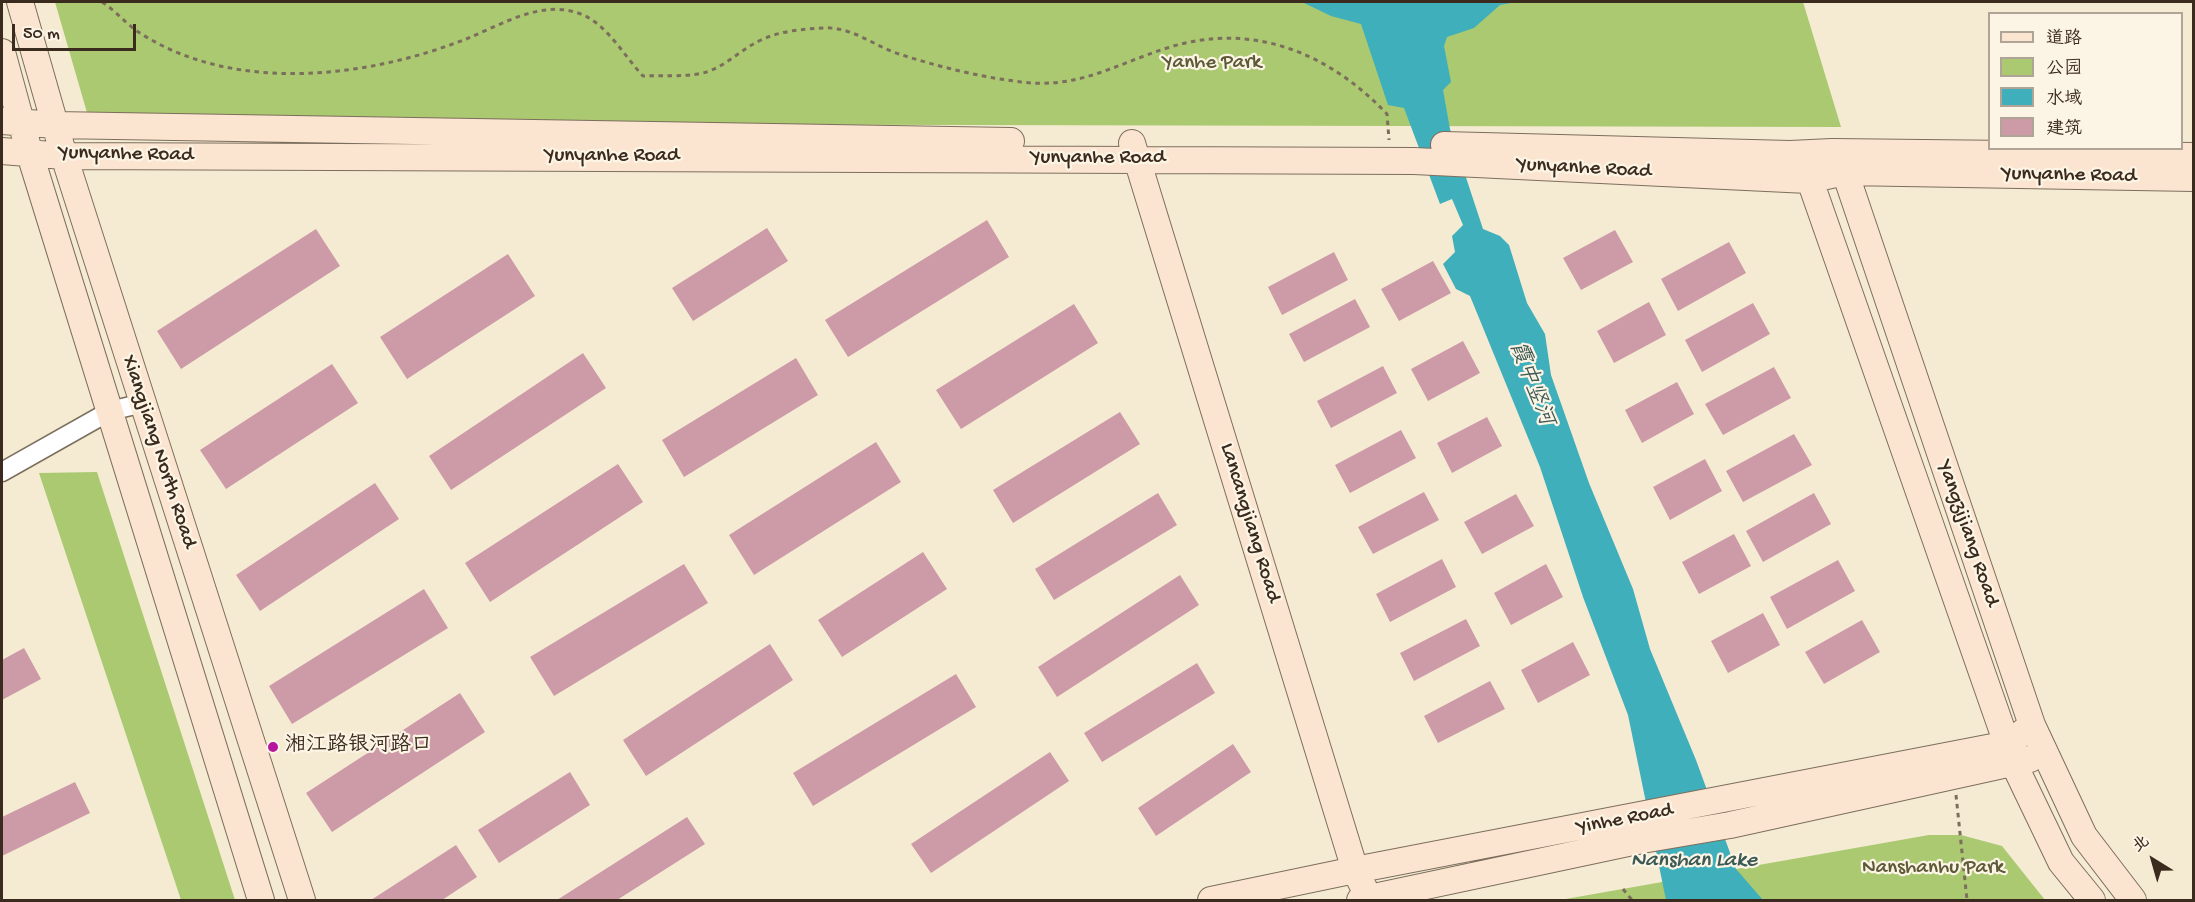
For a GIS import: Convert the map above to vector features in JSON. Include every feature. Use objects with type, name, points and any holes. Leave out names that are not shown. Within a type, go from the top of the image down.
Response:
[{"type":"main road","name":"Xiangjiang North Road","points":[[20,2],[64,156],[302,900]]},
{"type":"main road","name":"Xiangjiang North Road","points":[[2,52],[11,121],[29,151],[261,900]]},
{"type":"main road","name":"Yunyanhe Road","points":[[11,121],[55,125],[1134,151]]},
{"type":"main road","name":"Yunyanhe Road","points":[[2,151],[29,151],[64,156],[1403,150],[1808,180],[1838,162],[2193,156]]},
{"type":"main road","name":"Lancangjiang Road","points":[[1134,151],[1355,870],[1367,900]]},
{"type":"main road","name":"Yunyanhe Road","points":[[1472,155],[1790,154],[1838,162],[2193,178]]},
{"type":"main road","name":"Yangzijiang Road","points":[[1790,154],[1808,180],[2011,754],[2061,862],[2092,900]]},
{"type":"main road","name":"Yangzijiang Road","points":[[1838,162],[2032,725],[2084,836],[2133,900]]},
{"type":"main road","name":"Yinhe Road","points":[[1726,813],[1954,776],[2011,754],[2032,725]]},
{"type":"main road","name":"Yinhe Road","points":[[1211,900],[1355,870],[1641,829],[2011,754],[2044,754]]},
{"type":"main road","name":"Yinhe Road","points":[[1367,900],[1641,829]]},
{"type":"street","points":[[2,472],[110,411],[142,403]]},
{"type":"path","points":[[102,2],[140,33],[180,53],[230,70],[284,74],[341,72],[392,61],[463,40],[549,8],[579,13],[601,27],[643,76],[699,74],[726,63],[760,40],[789,31],[827,27],[866,37],[898,53],[975,74],[1015,82],[1060,84],[1125,65],[1167,48],[1213,37],[1256,40],[1293,48],[1363,89],[1387,114],[1403,150]]},
{"type":"path","points":[[1954,776],[1966,900]]},
{"type":"path","points":[[1623,889],[1632,900]]},
{"type":"green space","name":"Yanhe Park","points":[[55,2],[1803,2],[1841,127],[90,123]]},
{"type":"green space","points":[[97,472],[235,900],[181,900],[39,473]]},
{"type":"green space","name":"Nanshanhu Park","points":[[1929,835],[1961,835],[2002,846],[2045,900],[1560,900]]},
{"type":"water","points":[[1302,2],[1516,2],[1500,5],[1474,28],[1447,37],[1444,46],[1451,82],[1443,90],[1450,129],[1483,229],[1500,236],[1509,245],[1527,303],[1545,334],[1551,375],[1589,483],[1633,589],[1650,649],[1696,760],[1736,869],[1763,900],[1666,900],[1628,715],[1583,597],[1540,467],[1470,296],[1456,289],[1443,264],[1455,252],[1452,236],[1463,225],[1452,199],[1440,204],[1404,108],[1388,105],[1361,24],[1331,16]]},
{"type":"building","points":[[987,220],[1009,257],[848,357],[825,320]]},
{"type":"building","points":[[767,228],[788,261],[693,321],[672,288]]},
{"type":"building","points":[[316,229],[340,266],[181,369],[157,331]]},
{"type":"building","points":[[1615,230],[1633,262],[1581,290],[1563,258]]},
{"type":"building","points":[[1729,242],[1746,273],[1678,311],[1661,279]]},
{"type":"building","points":[[1334,252],[1348,280],[1282,315],[1268,287]]},
{"type":"building","points":[[508,254],[535,296],[407,379],[380,337]]},
{"type":"building","points":[[1433,261],[1451,293],[1399,321],[1381,289]]},
{"type":"building","points":[[1355,299],[1370,327],[1304,362],[1289,334]]},
{"type":"building","points":[[1649,302],[1666,335],[1614,363],[1597,331]]},
{"type":"building","points":[[1753,303],[1770,334],[1702,372],[1685,340]]},
{"type":"building","points":[[1074,304],[1098,343],[961,429],[936,390]]},
{"type":"building","points":[[1463,341],[1480,373],[1428,401],[1411,369]]},
{"type":"building","points":[[583,353],[606,388],[451,490],[429,456]]},
{"type":"building","points":[[796,358],[818,395],[684,477],[662,440]]},
{"type":"building","points":[[332,364],[358,403],[226,489],[200,450]]},
{"type":"building","points":[[1383,366],[1397,393],[1331,428],[1317,401]]},
{"type":"building","points":[[1774,367],[1791,398],[1723,435],[1705,404]]},
{"type":"building","points":[[1677,382],[1694,414],[1642,443],[1625,410]]},
{"type":"building","points":[[1120,412],[1140,444],[1013,523],[993,490]]},
{"type":"building","points":[[1487,417],[1502,446],[1452,473],[1437,443]]},
{"type":"building","points":[[1401,430],[1416,458],[1350,493],[1335,465]]},
{"type":"building","points":[[1794,434],[1812,465],[1743,502],[1726,471]]},
{"type":"building","points":[[876,442],[901,482],[754,575],[729,535]]},
{"type":"building","points":[[1705,459],[1722,491],[1670,520],[1653,487]]},
{"type":"building","points":[[618,464],[643,502],[490,602],[465,563]]},
{"type":"building","points":[[375,483],[399,519],[260,611],[236,575]]},
{"type":"building","points":[[1424,492],[1439,520],[1373,554],[1358,527]]},
{"type":"building","points":[[1158,493],[1177,525],[1054,600],[1035,569]]},
{"type":"building","points":[[1814,493],[1831,524],[1763,562],[1746,531]]},
{"type":"building","points":[[1516,494],[1534,526],[1482,554],[1464,522]]},
{"type":"building","points":[[1734,534],[1751,566],[1699,594],[1682,562]]},
{"type":"building","points":[[923,552],[947,589],[842,657],[818,620]]},
{"type":"building","points":[[1442,559],[1456,587],[1390,622],[1376,594]]},
{"type":"building","points":[[1838,560],[1855,591],[1787,629],[1770,597]]},
{"type":"building","points":[[684,564],[708,603],[554,696],[530,657]]},
{"type":"building","points":[[1546,564],[1563,597],[1511,625],[1494,593]]},
{"type":"building","points":[[1180,575],[1199,605],[1057,697],[1038,667]]},
{"type":"building","points":[[424,589],[448,628],[292,724],[269,686]]},
{"type":"building","points":[[1763,613],[1780,645],[1728,673],[1711,641]]},
{"type":"building","points":[[1466,619],[1480,646],[1414,681],[1400,653]]},
{"type":"building","points":[[1862,620],[1880,652],[1824,684],[1805,652]]},
{"type":"building","points":[[1573,642],[1590,675],[1538,703],[1521,670]]},
{"type":"building","points":[[770,644],[793,680],[646,776],[623,740]]},
{"type":"building","points":[[24,648],[41,679],[2,700],[2,660]]},
{"type":"building","points":[[1197,663],[1215,693],[1102,762],[1084,733]]},
{"type":"building","points":[[956,674],[976,707],[813,806],[793,773]]},
{"type":"building","points":[[1490,681],[1505,709],[1438,743],[1424,716]]},
{"type":"building","points":[[460,693],[485,732],[332,832],[306,793]]},
{"type":"building","points":[[1233,744],[1251,772],[1156,836],[1138,808]]},
{"type":"building","points":[[1050,752],[1069,781],[931,873],[911,844]]},
{"type":"building","points":[[570,772],[590,805],[499,863],[478,830]]},
{"type":"building","points":[[75,782],[90,813],[2,856],[2,817]]},
{"type":"building","points":[[687,817],[705,844],[617,900],[557,900]]},
{"type":"building","points":[[456,845],[477,877],[442,900],[371,900]]},
{"type":"place","name":"湘江路银河路口","points":[[273,747]]},
{"type":"water label","name":"霞中竖河","points":[[1530,384]]},
{"type":"water label","name":"Nanshan Lake","points":[[1694,862]]}]
